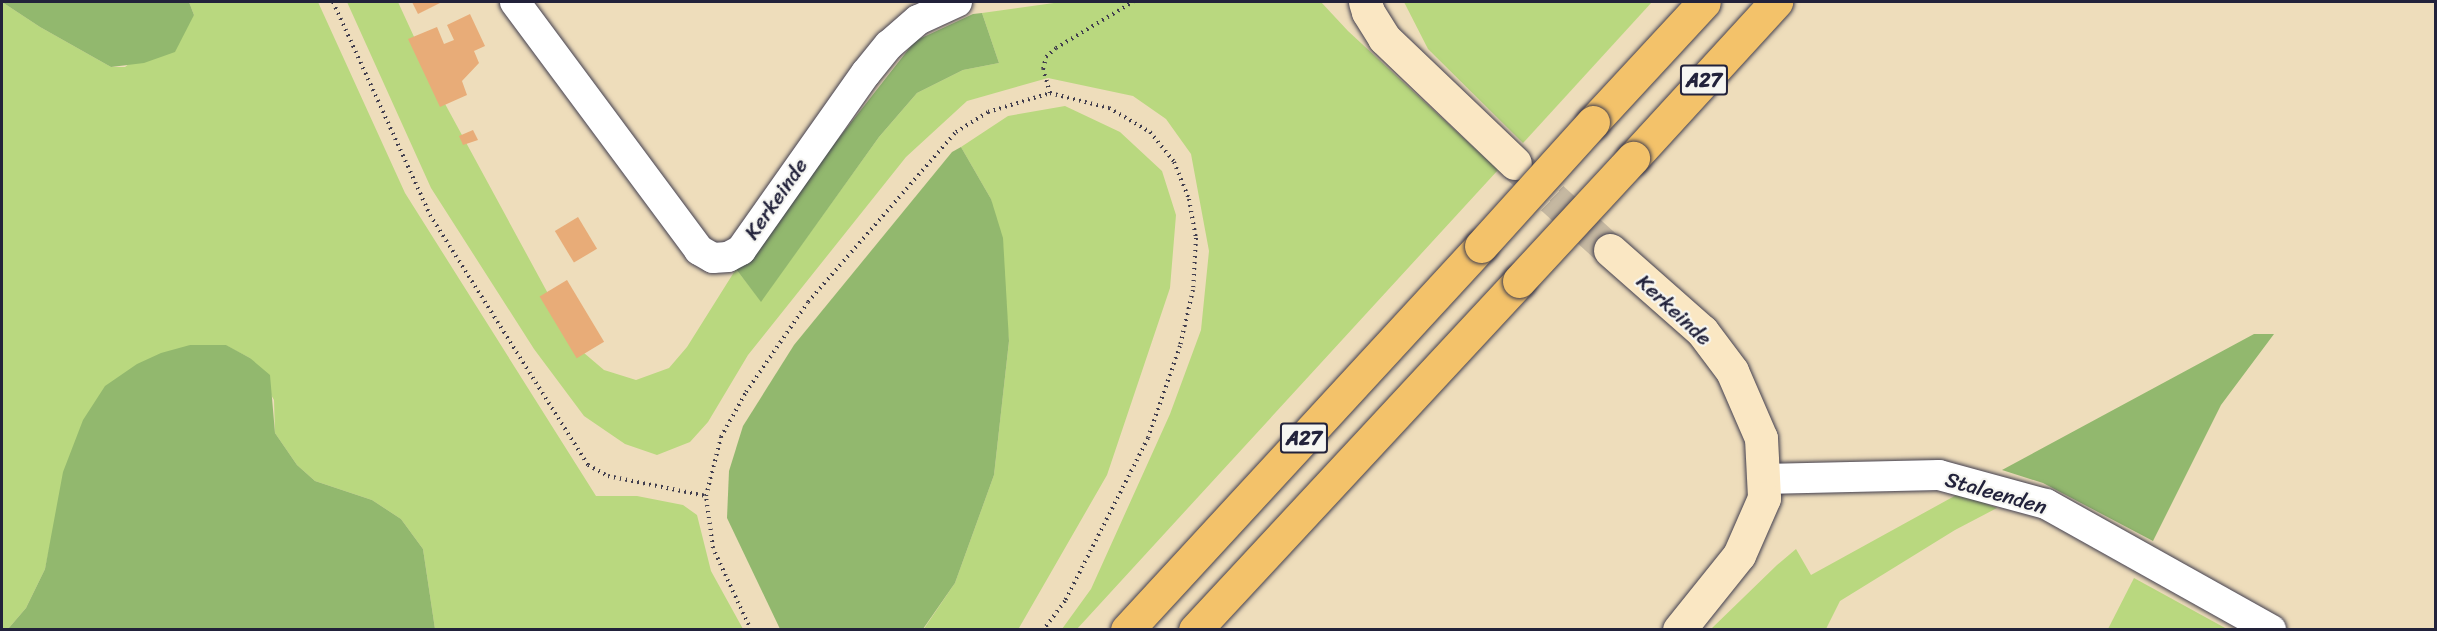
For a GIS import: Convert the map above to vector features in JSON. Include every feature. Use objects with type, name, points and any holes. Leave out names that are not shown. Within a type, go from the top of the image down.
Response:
[{"type":"highway","name":"A27","points":[[1127,630],[1704,2]]},
{"type":"highway","name":"A27","points":[[1195,630],[1776,2]]},
{"type":"street","name":"Kerkeinde","points":[[515,2],[699,250],[713,258],[728,257],[741,250],[860,81],[890,45],[918,20],[957,2]]},
{"type":"street","points":[[1365,2],[1368,12],[1384,38],[1515,163]]},
{"type":"street","name":"Kerkeinde","points":[[1610,250],[1702,332],[1732,371],[1761,438],[1764,498],[1739,555],[1679,630]]},
{"type":"street","name":"Staleenden","points":[[1763,479],[1940,475],[2046,504],[2271,630]]},
{"type":"path","points":[[333,2],[430,215],[588,465],[608,476],[706,496]]},
{"type":"path","points":[[1050,93],[1043,69],[1046,57],[1056,48],[1133,2]]},
{"type":"path","points":[[752,630],[713,548],[706,496],[721,437],[746,392],[808,302],[956,132],[988,112],[1050,93],[1109,108],[1150,132],[1174,162],[1190,199],[1196,238],[1193,290],[1180,346],[1148,438],[1065,601],[1043,630]]},
{"type":"green space","points":[[2,2],[40,27],[111,67],[125,67],[194,15],[189,2],[318,2],[405,193],[596,496],[637,496],[683,505],[697,515],[711,571],[743,629],[435,629],[423,549],[401,519],[372,500],[315,481],[297,465],[275,433],[274,400],[250,358],[225,345],[190,345],[55,522],[45,569],[26,608],[8,629],[2,629]]},
{"type":"green space","points":[[2,2],[189,2],[194,15],[175,52],[144,63],[111,67],[40,27]]},
{"type":"green space","points":[[347,2],[398,2],[444,102],[577,347],[604,370],[636,380],[669,368],[687,347],[736,269],[761,301],[879,137],[917,93],[963,70],[999,63],[982,13],[1061,2],[1321,2],[1348,31],[1498,170],[1077,629],[1062,629],[1091,589],[1170,414],[1201,330],[1209,251],[1191,154],[1166,119],[1133,96],[1048,78],[967,101],[906,157],[748,355],[708,422],[690,442],[657,455],[625,444],[584,416],[534,349],[431,188]]},
{"type":"green space","points":[[1404,2],[1652,2],[1523,143],[1428,49]]},
{"type":"green space","points":[[982,13],[999,63],[963,70],[917,93],[879,137],[761,302],[736,269],[915,41],[973,14]]},
{"type":"green space","points":[[1065,106],[1120,132],[1162,171],[1176,215],[1170,288],[1107,475],[1019,628],[923,630],[955,583],[994,475],[1009,341],[991,199],[961,147],[1008,116]]},
{"type":"green space","points":[[961,147],[991,199],[1003,238],[1009,341],[994,475],[955,583],[923,629],[780,629],[727,518],[729,471],[743,426],[794,345],[952,152]]},
{"type":"green space","points":[[2254,334],[2274,334],[2221,405],[2153,541],[2043,483],[2002,470]]},
{"type":"green space","points":[[190,345],[226,345],[250,358],[270,375],[275,433],[297,465],[315,481],[372,500],[401,519],[423,549],[435,629],[8,629],[26,608],[45,569],[63,472],[83,420],[105,386],[137,364],[161,353]]},
{"type":"green space","points":[[1960,493],[1997,508],[1955,530],[1840,601],[1826,629],[1710,630],[1796,549],[1811,575]]},
{"type":"green space","points":[[2134,578],[2227,629],[2108,629]]},
{"type":"building","points":[[412,2],[442,2],[418,14]]},
{"type":"building","points":[[470,14],[485,46],[474,51],[479,63],[462,81],[467,95],[440,107],[408,39],[437,27],[444,44],[454,40],[447,25]]},
{"type":"building","points":[[473,130],[478,140],[463,145],[459,136]]},
{"type":"building","points":[[578,217],[597,249],[574,263],[555,231]]},
{"type":"building","points":[[567,280],[604,342],[577,358],[540,296]]},
{"type":"tunnel","points":[[1516,165],[1610,250]]}]
